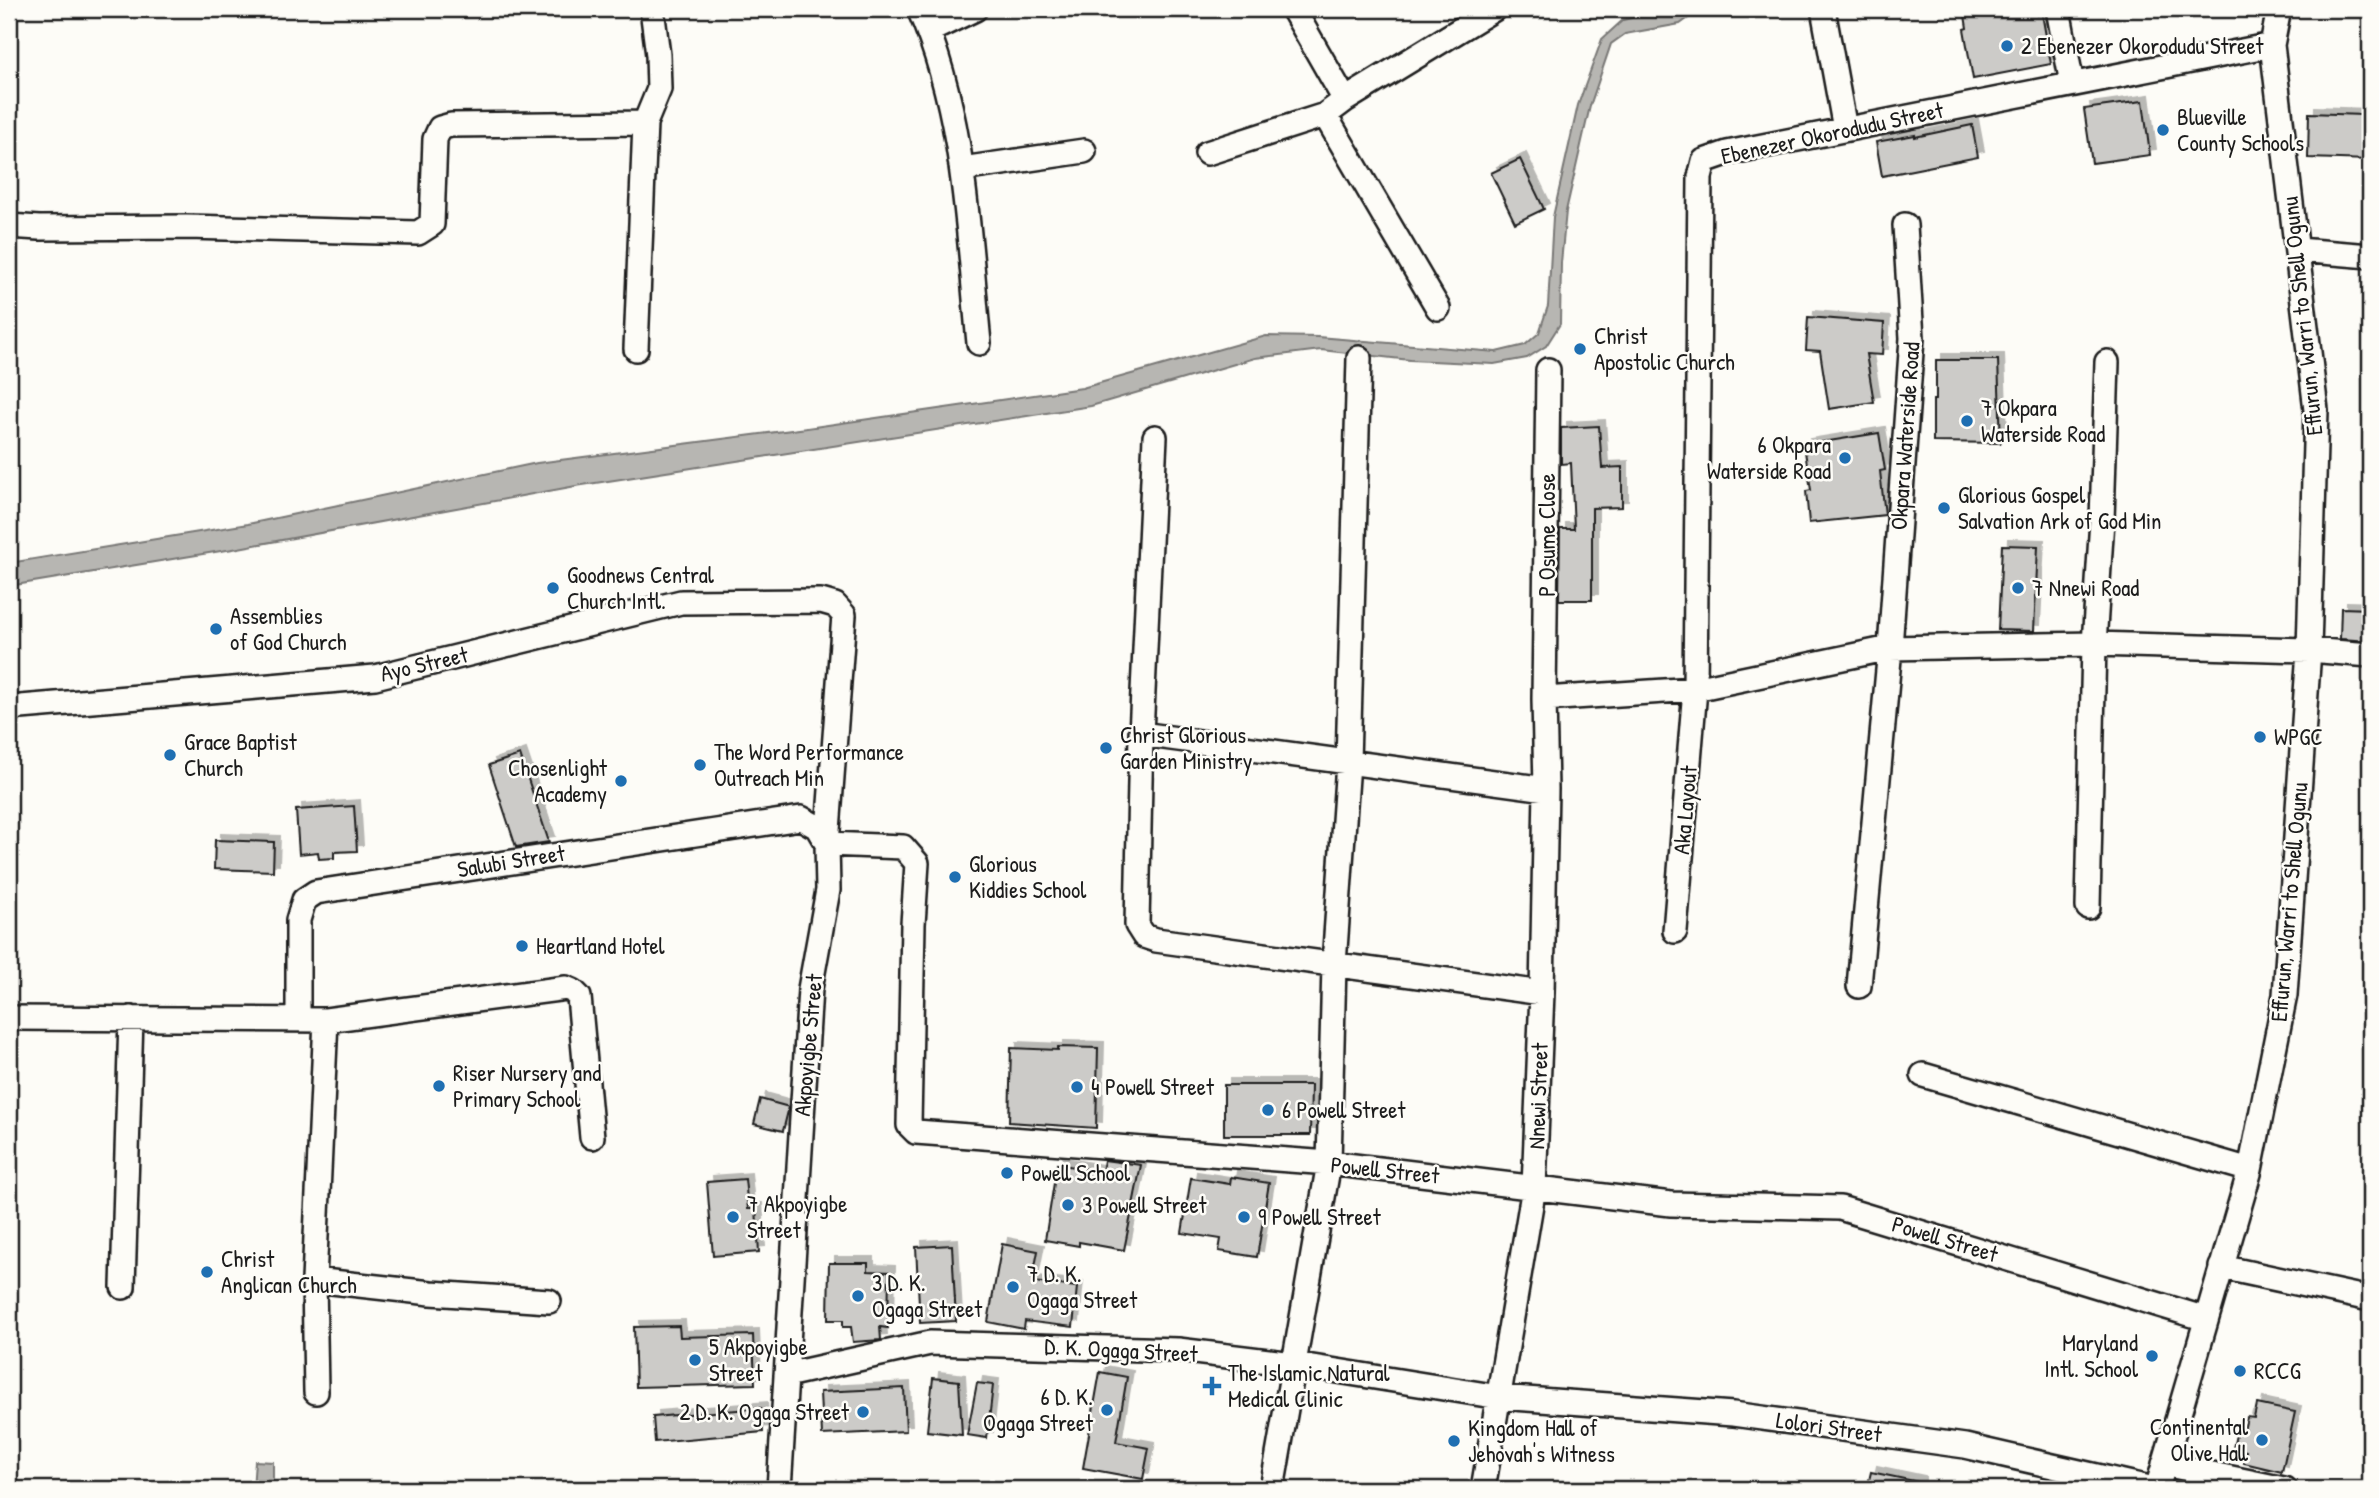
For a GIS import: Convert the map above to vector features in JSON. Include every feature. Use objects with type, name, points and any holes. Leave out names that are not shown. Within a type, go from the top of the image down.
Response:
[{"type":"street","points":[[636,349],[645,123],[659,89],[652,9]]},
{"type":"street","points":[[919,9],[929,31],[948,97],[962,169],[979,343]]},
{"type":"street","points":[[929,31],[975,9]]},
{"type":"street","points":[[1293,9],[1345,100]]},
{"type":"street","points":[[1208,153],[1325,115],[1494,9]]},
{"type":"street","points":[[1823,9],[1845,129]]},
{"type":"street","points":[[2057,9],[2072,84]]},
{"type":"street","name":"Effurun, Warri to Shell Ogunu","points":[[2155,1489],[2250,1170],[2285,995],[2309,650],[2316,410],[2272,45],[2278,9]]},
{"type":"street","name":"Ebenezer Okorodudu Street","points":[[1695,689],[1700,177],[1704,161],[1727,153],[2272,45]]},
{"type":"street","points":[[1325,115],[1438,308]]},
{"type":"street","points":[[9,226],[418,233],[432,224],[435,139],[440,128],[451,125],[645,123]]},
{"type":"street","points":[[962,169],[1084,151]]},
{"type":"street","name":"Okpara Waterside Road","points":[[1859,986],[1890,648],[1912,338],[1905,225]]},
{"type":"street","points":[[2298,250],[2370,256]]},
{"type":"street","points":[[1272,1489],[1329,1163],[1334,964],[1348,763],[1359,358]]},
{"type":"street","points":[[2088,907],[2094,644],[2102,520],[2107,362]]},
{"type":"street","name":"P Osume Close","points":[[1544,699],[1548,370]]},
{"type":"street","points":[[1155,437],[1137,925],[1144,936],[1156,940],[1542,993]]},
{"type":"street","name":"Ayo Street","points":[[9,708],[375,677],[681,602],[821,601],[835,605]]},
{"type":"street","name":"Akpoyigbe Street","points":[[779,1489],[810,989],[828,890],[827,844],[844,615],[835,605]]},
{"type":"street","points":[[1544,699],[1695,689],[1890,648],[2094,644],[2309,650],[2370,655]]},
{"type":"street","name":"Aka Layout","points":[[1675,932],[1695,689]]},
{"type":"street","name":"Nnewi Street","points":[[1483,1489],[1534,1187],[1542,993],[1546,789],[1544,699]]},
{"type":"street","points":[[1142,733],[1546,789]]},
{"type":"street","name":"Salubi Street","points":[[298,1019],[298,920],[304,900],[316,892],[801,818],[817,827],[827,844]]},
{"type":"street","name":"Powell Street","points":[[827,844],[904,847],[917,863],[912,924],[909,1125],[916,1132],[1329,1163],[1671,1204],[1840,1208],[2206,1319]]},
{"type":"street","points":[[9,1018],[326,1020],[566,988],[579,997],[592,1138]]},
{"type":"street","points":[[124,1287],[131,1018]]},
{"type":"street","points":[[316,1391],[314,1280],[326,1020]]},
{"type":"street","points":[[1923,1075],[2250,1170]]},
{"type":"street","points":[[2221,1267],[2370,1299]]},
{"type":"street","points":[[314,1280],[431,1293],[549,1301]]},
{"type":"street","name":"D. K. Ogaga Street","points":[[786,1375],[930,1343],[1178,1350],[1294,1364],[1499,1397]]},
{"type":"street","name":"Lolori Street","points":[[1499,1397],[1733,1414],[1965,1446],[2155,1489]]},
{"type":"street","points":[[2164,1464],[2284,1489]]},
{"type":"shaded area","points":[[1670,9],[1701,9],[1680,24],[1625,34],[1611,44],[1590,106],[1566,211],[1561,263],[1560,324],[1546,346],[1527,358],[1494,364],[1410,360],[1321,350],[1255,358],[1091,406],[576,486],[233,549],[9,586],[9,563],[248,524],[537,463],[807,428],[1082,388],[1266,336],[1318,337],[1496,352],[1525,345],[1539,333],[1548,306],[1553,217],[1578,105],[1602,39],[1623,20]]},
{"type":"shaded area","points":[[255,1461],[273,1462],[273,1489],[253,1489]]},
{"type":"building","name":"2 Ebenezer Okorodudu Street","points":[[1964,9],[2037,9],[2038,15],[2042,14],[2051,64],[1973,79],[1964,29],[1967,28]]},
{"type":"building","points":[[2143,101],[2150,155],[2092,163],[2084,109]]},
{"type":"building","points":[[2309,113],[2363,115],[2363,124],[2370,124],[2370,160],[2308,158]]},
{"type":"building","points":[[1972,125],[1978,157],[1882,176],[1876,142]]},
{"type":"building","points":[[1520,159],[1544,209],[1515,223],[1491,173]]},
{"type":"building","points":[[1808,317],[1884,323],[1882,355],[1866,354],[1874,402],[1829,409],[1820,351],[1806,350]]},
{"type":"building","points":[[1936,360],[1998,360],[2001,443],[1933,442]]},
{"type":"building","points":[[1599,426],[1602,468],[1622,467],[1622,507],[1592,508],[1592,600],[1559,600],[1560,529],[1574,529],[1571,463],[1561,464],[1561,428]]},
{"type":"building","points":[[1879,433],[1885,470],[1880,471],[1885,515],[1809,523],[1806,491],[1811,490],[1804,445]]},
{"type":"building","name":"7 Nnewi Road","points":[[2002,545],[2038,546],[2034,631],[1998,630]]},
{"type":"building","points":[[2341,608],[2370,609],[2370,641],[2340,639]]},
{"type":"building","points":[[520,755],[549,842],[516,847],[489,765]]},
{"type":"building","points":[[354,806],[357,851],[334,852],[334,858],[319,859],[318,852],[299,854],[296,810]]},
{"type":"building","points":[[215,840],[274,842],[273,871],[214,869]]},
{"type":"building","points":[[1058,1047],[1098,1048],[1096,1128],[1009,1122],[1011,1048],[1058,1050]]},
{"type":"building","name":"6 Powell Street","points":[[1224,1085],[1311,1085],[1310,1135],[1224,1135]]},
{"type":"building","points":[[760,1099],[789,1107],[783,1131],[754,1124]]},
{"type":"building","points":[[1104,1160],[1141,1165],[1124,1250],[1079,1242],[1079,1246],[1045,1240],[1057,1164],[1102,1172]]},
{"type":"building","points":[[1231,1177],[1269,1183],[1257,1257],[1219,1251],[1221,1239],[1182,1233],[1191,1178],[1230,1184]]},
{"type":"building","name":"7 Akpoyigbe Street","points":[[745,1179],[748,1209],[756,1209],[759,1252],[713,1256],[707,1182]]},
{"type":"building","name":"7 D. K. Ogaga Street","points":[[1002,1244],[1038,1251],[1032,1282],[1077,1287],[1073,1327],[1025,1321],[1024,1329],[988,1322]]},
{"type":"building","points":[[952,1245],[956,1321],[920,1323],[916,1247]]},
{"type":"building","name":"3 D. K. Ogaga Street","points":[[829,1263],[868,1263],[868,1271],[889,1272],[888,1328],[880,1327],[881,1340],[853,1342],[851,1327],[843,1327],[843,1320],[828,1320]]},
{"type":"building","name":"5 Akpoyigbe Street","points":[[679,1326],[680,1337],[753,1335],[755,1384],[636,1387],[634,1327]]},
{"type":"building","name":"6 D. K. Ogaga Street","points":[[1100,1372],[1127,1377],[1116,1442],[1149,1448],[1143,1479],[1083,1468]]},
{"type":"building","points":[[933,1378],[959,1381],[962,1435],[927,1431]]},
{"type":"building","points":[[977,1383],[993,1385],[987,1438],[967,1435]]},
{"type":"building","name":"2 D. K. Ogaga Street","points":[[904,1388],[906,1431],[822,1435],[820,1392]]},
{"type":"building","name":"Continental Olive Hall","points":[[2257,1404],[2295,1412],[2282,1472],[2244,1463],[2246,1451],[2233,1448],[2237,1430],[2244,1431],[2247,1417],[2254,1418]]},
{"type":"building","points":[[761,1408],[763,1432],[655,1442],[653,1417]]},
{"type":"building","points":[[1871,1472],[1919,1482],[1919,1489],[1867,1489]]},
{"type":"place","name":"2 Ebenezer Okorodudu Street","points":[[2007,46]]},
{"type":"place","name":"Blueville County Schools","points":[[2163,130]]},
{"type":"place","name":"Christ Apostolic Church","points":[[1580,349]]},
{"type":"place","name":"7 Okpara Waterside Road","points":[[1967,421]]},
{"type":"place","name":"6 Okpara Waterside Road","points":[[1845,458]]},
{"type":"place","name":"Glorious Gospel Salvation Ark of God Min","points":[[1944,508]]},
{"type":"place","name":"Goodnews Central Church Intl.","points":[[553,588]]},
{"type":"place","name":"7 Nnewi Road","points":[[2018,588]]},
{"type":"place","name":"Assemblies of God Church","points":[[216,629]]},
{"type":"place","name":"WPGC","points":[[2260,737]]},
{"type":"place","name":"Christ Glorious Garden Ministry","points":[[1106,748]]},
{"type":"place","name":"Grace Baptist Church","points":[[170,755]]},
{"type":"place","name":"The Word Performance Outreach Min","points":[[700,765]]},
{"type":"place","name":"Chosenlight Academy","points":[[621,781]]},
{"type":"place","name":"Glorious Kiddies School","points":[[955,877]]},
{"type":"place","name":"Heartland Hotel","points":[[522,946]]},
{"type":"place","name":"Riser Nursery and Primary School","points":[[439,1086]]},
{"type":"place","name":"4 Powell Street","points":[[1077,1087]]},
{"type":"place","name":"6 Powell Street","points":[[1268,1110]]},
{"type":"place","name":"Powell School","points":[[1007,1173]]},
{"type":"place","name":"3 Powell Street","points":[[1068,1205]]},
{"type":"place","name":"7 Akpoyigbe Street","points":[[733,1217]]},
{"type":"place","name":"9 Powell Street","points":[[1244,1217]]},
{"type":"place","name":"Christ Anglican Church","points":[[207,1272]]},
{"type":"place","name":"7 D. K. Ogaga Street","points":[[1013,1287]]},
{"type":"place","name":"3 D. K. Ogaga Street","points":[[858,1296]]},
{"type":"place","name":"Maryland Intl. School","points":[[2152,1356]]},
{"type":"place","name":"5 Akpoyigbe Street","points":[[695,1360]]},
{"type":"place","name":"RCCG","points":[[2240,1371]]},
{"type":"place","name":"The Islamic Natural Medical Clinic","points":[[1212,1386]]},
{"type":"place","name":"6 D. K. Ogaga Street","points":[[1107,1410]]},
{"type":"place","name":"2 D. K. Ogaga Street","points":[[863,1412]]},
{"type":"place","name":"Continental Olive Hall","points":[[2262,1440]]},
{"type":"place","name":"Kingdom Hall of Jehovah's Witness","points":[[1454,1441]]}]
